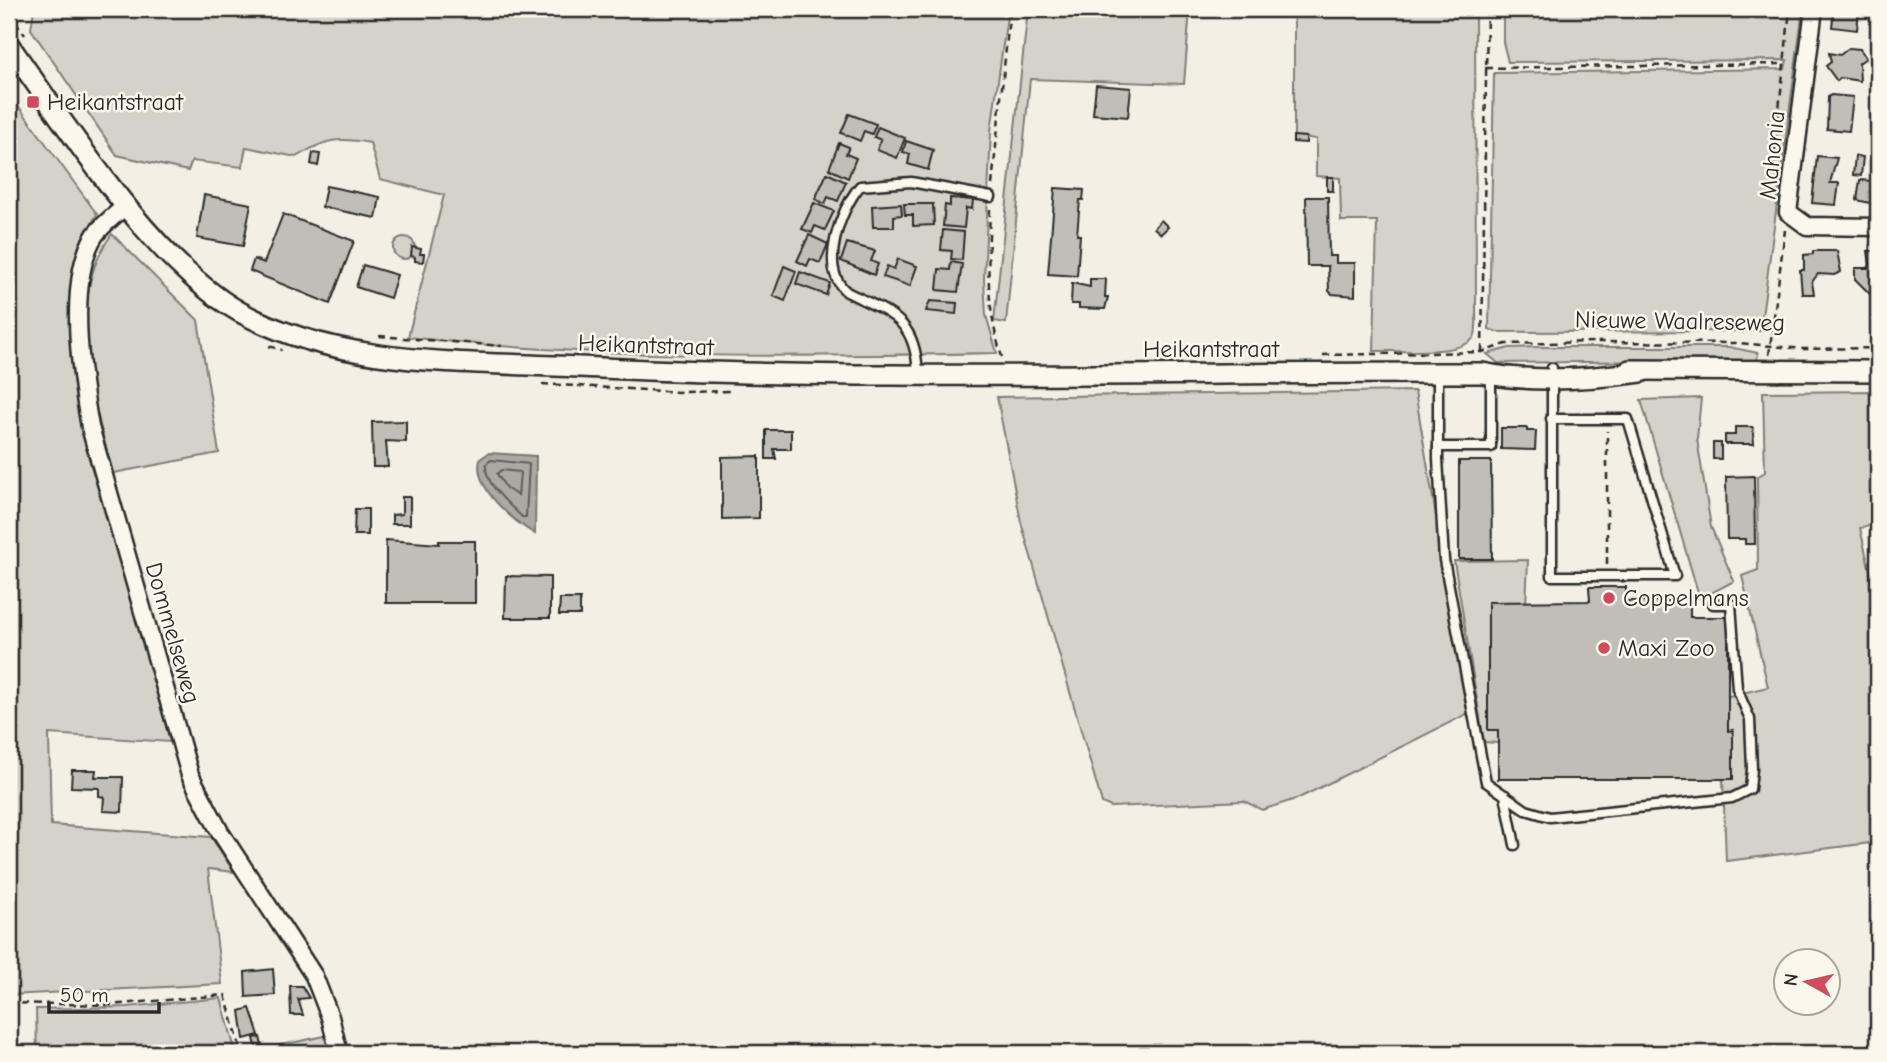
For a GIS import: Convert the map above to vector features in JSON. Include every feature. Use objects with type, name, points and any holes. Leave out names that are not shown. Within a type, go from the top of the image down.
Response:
[{"type":"street","name":"Mahonia","points":[[1814,9],[1788,212],[1807,226],[1878,227]]},
{"type":"street","name":"Heikantstraat","points":[[9,46],[127,205],[187,273],[238,311],[304,340],[402,358],[685,372],[1412,373]]},
{"type":"street","name":"Dommelseweg","points":[[127,205],[95,235],[85,259],[81,281],[79,331],[83,390],[90,427],[190,775],[220,832],[314,976],[330,1017],[339,1053]]},
{"type":"street","name":"Nieuwe Waalreseweg","points":[[1412,373],[1486,374],[1503,369],[1552,372],[1606,368],[1641,372],[1878,371]]},
{"type":"lane","points":[[918,373],[913,337],[905,325],[838,285],[834,262],[838,229],[848,201],[859,186],[911,182],[991,197]]},
{"type":"lane","points":[[1551,419],[1628,419],[1675,576],[1552,576],[1551,419],[1552,372]]},
{"type":"lane","points":[[1438,373],[1438,447],[1444,560],[1486,782],[1527,810],[1550,817],[1732,798],[1750,789],[1752,769],[1749,719],[1737,689],[1731,604],[1713,604]]},
{"type":"lane","points":[[1438,447],[1491,447],[1486,374]]},
{"type":"lane","points":[[1504,795],[1515,845]]},
{"type":"path","points":[[9,12],[17,23],[19,9]]},
{"type":"path","points":[[1002,357],[991,322],[987,289],[998,106],[1010,9]]},
{"type":"path","points":[[1320,355],[1482,352],[1487,9]]},
{"type":"path","points":[[1772,173],[1780,125],[1783,64],[1790,9]]},
{"type":"path","points":[[1485,68],[1783,64]]},
{"type":"path","points":[[1770,345],[1788,212]]},
{"type":"path","points":[[369,335],[509,346]]},
{"type":"path","name":"Nieuwe Waalreseweg","points":[[1482,352],[1506,344],[1878,348]]},
{"type":"path","points":[[989,358],[1013,358]]},
{"type":"path","points":[[1607,419],[1607,576]]},
{"type":"path","points":[[9,1003],[108,1005],[225,995],[242,1053]]},
{"type":"shaded area","points":[[34,9],[1008,9],[991,131],[984,280],[986,315],[997,353],[776,356],[628,353],[555,350],[408,337],[444,195],[380,179],[370,143],[358,141],[324,143],[296,157],[246,147],[242,167],[192,161],[188,171],[117,155],[31,29]]},
{"type":"shaded area","points":[[1028,9],[1190,9],[1184,84],[1030,79],[1006,323],[994,321]]},
{"type":"shaded area","points":[[1294,9],[1475,9],[1476,325],[1475,335],[1469,342],[1445,349],[1374,351],[1377,221],[1341,221],[1340,178],[1316,176],[1316,139],[1294,136]]},
{"type":"shaded area","points":[[1503,9],[1803,9],[1760,331],[1497,332],[1489,329],[1494,73],[1785,69],[1787,60],[1508,62],[1503,42]]},
{"type":"shaded area","points":[[9,93],[97,214],[79,248],[71,335],[74,381],[170,742],[49,734],[51,825],[211,837],[234,872],[208,869],[222,984],[9,995]]},
{"type":"shaded area","points":[[112,234],[198,320],[219,453],[113,473],[91,383],[85,320],[88,289],[97,261]]},
{"type":"shaded area","points":[[404,237],[412,240],[415,248],[412,256],[404,259],[396,256],[393,248],[396,240]]},
{"type":"shaded area","points":[[1729,347],[1758,353],[1757,360],[1498,363],[1487,354],[1509,348]]},
{"type":"shaded area","points":[[1415,391],[1469,713],[1299,798],[1262,810],[1244,801],[1111,807],[1102,803],[1021,522],[997,397]]},
{"type":"shaded area","points":[[1878,391],[1878,524],[1860,528],[1878,606],[1878,842],[1726,861],[1720,698],[1768,687],[1742,576],[1758,570],[1757,477],[1765,472],[1763,392]]},
{"type":"shaded area","points":[[1701,398],[1697,439],[1711,527],[1734,581],[1700,599],[1641,400]]},
{"type":"shaded area","points":[[1528,560],[1526,606],[1563,748],[1484,742],[1454,561]]},
{"type":"shaded area","points":[[221,998],[236,1053],[37,1053],[36,1009],[127,1007]]},
{"type":"shaded area","points":[[325,1036],[329,1053],[247,1052]]},
{"type":"water","points":[[489,453],[536,456],[535,534],[506,512],[488,492],[479,470],[480,459]]},
{"type":"building","points":[[1834,9],[1859,9],[1857,30],[1832,27]]},
{"type":"building","points":[[1849,48],[1860,49],[1866,58],[1859,63],[1860,81],[1841,78],[1837,81],[1826,66],[1831,62],[1829,53],[1840,55]]},
{"type":"building","points":[[1096,85],[1131,88],[1128,117],[1093,114]]},
{"type":"building","points":[[1828,97],[1853,97],[1849,131],[1827,129]]},
{"type":"building","points":[[849,114],[876,124],[872,134],[864,131],[860,141],[841,133]]},
{"type":"building","points":[[878,127],[905,138],[897,158],[877,150],[881,140],[874,137]]},
{"type":"building","points":[[1293,136],[1306,137],[1306,143],[1293,142]]},
{"type":"building","points":[[906,141],[933,150],[928,170],[908,164],[910,154],[903,152]]},
{"type":"building","points":[[839,143],[849,147],[846,154],[856,158],[848,178],[829,169]]},
{"type":"building","points":[[313,153],[320,154],[318,166],[311,164]]},
{"type":"building","points":[[1817,156],[1837,158],[1830,183],[1839,183],[1836,205],[1812,203]]},
{"type":"building","points":[[1855,156],[1863,157],[1861,176],[1853,175]]},
{"type":"building","points":[[827,173],[846,182],[838,201],[828,197],[825,204],[815,199]]},
{"type":"building","points":[[1327,177],[1333,177],[1333,191],[1327,191]]},
{"type":"building","points":[[1878,177],[1878,205],[1857,200],[1860,180],[1874,181]]},
{"type":"building","points":[[326,186],[380,197],[376,218],[322,207]]},
{"type":"building","points":[[1055,188],[1084,190],[1083,200],[1080,200],[1077,235],[1080,235],[1077,276],[1048,274]]},
{"type":"building","points":[[204,195],[251,204],[243,246],[197,238]]},
{"type":"building","points":[[1306,197],[1328,197],[1329,256],[1336,256],[1336,263],[1355,263],[1355,296],[1332,294],[1329,291],[1328,266],[1307,266]]},
{"type":"building","points":[[950,198],[973,200],[972,209],[966,208],[964,228],[943,226],[945,205],[950,206]]},
{"type":"building","points":[[814,203],[834,211],[825,230],[815,226],[812,233],[802,229]]},
{"type":"building","points":[[901,204],[902,215],[894,216],[894,227],[873,227],[872,206]]},
{"type":"building","points":[[904,204],[933,204],[934,225],[913,226],[913,215],[905,215]]},
{"type":"building","points":[[283,214],[354,241],[330,304],[250,271],[254,259],[264,263]]},
{"type":"building","points":[[1161,220],[1168,227],[1161,234],[1154,228]]},
{"type":"building","points":[[943,230],[964,232],[962,260],[951,259],[952,251],[941,250]]},
{"type":"building","points":[[809,235],[828,244],[820,263],[810,259],[807,266],[797,261]]},
{"type":"building","points":[[847,243],[875,251],[871,261],[878,264],[874,275],[841,261]]},
{"type":"building","points":[[412,247],[421,249],[420,254],[424,254],[423,262],[415,261],[415,257],[411,256]]},
{"type":"building","points":[[1813,251],[1837,251],[1841,272],[1834,275],[1818,274],[1812,282],[1814,294],[1802,294],[1800,270],[1804,270],[1804,255],[1813,254]]},
{"type":"building","points":[[1868,251],[1878,251],[1878,295],[1871,295],[1855,279],[1855,268],[1868,268],[1870,265]]},
{"type":"building","points":[[898,259],[917,266],[910,286],[883,277],[887,266],[894,269]]},
{"type":"building","points":[[951,262],[962,264],[958,292],[937,290],[939,269],[950,270]]},
{"type":"building","points":[[363,265],[397,275],[390,298],[356,287]]},
{"type":"building","points":[[784,266],[796,271],[785,301],[773,296]]},
{"type":"building","points":[[800,272],[830,283],[826,295],[796,284]]},
{"type":"building","points":[[1090,279],[1106,279],[1105,297],[1108,297],[1105,309],[1079,308],[1079,304],[1071,304],[1072,283],[1090,287]]},
{"type":"building","points":[[930,301],[957,303],[956,314],[926,311]]},
{"type":"building","points":[[406,421],[406,442],[386,441],[388,467],[373,467],[372,422]]},
{"type":"building","points":[[1735,427],[1753,427],[1754,444],[1725,444],[1725,435],[1735,435]]},
{"type":"building","points":[[1501,428],[1527,428],[1527,431],[1536,431],[1535,450],[1501,449]]},
{"type":"building","points":[[766,430],[791,430],[791,449],[774,449],[776,459],[766,459]]},
{"type":"building","points":[[1713,443],[1721,443],[1721,459],[1713,459]]},
{"type":"building","points":[[759,456],[759,518],[722,519],[722,457]]},
{"type":"building","points":[[1459,461],[1491,461],[1492,559],[1459,559]]},
{"type":"building","points":[[1754,476],[1755,544],[1745,544],[1745,539],[1727,539],[1726,477]]},
{"type":"building","points":[[402,497],[410,497],[410,524],[392,524],[392,515],[402,514]]},
{"type":"building","points":[[355,509],[368,509],[368,535],[354,535]]},
{"type":"building","points":[[386,540],[439,544],[439,541],[475,541],[475,603],[386,603]]},
{"type":"building","points":[[506,576],[550,577],[550,618],[505,618]]},
{"type":"building","points":[[1589,587],[1626,587],[1626,601],[1690,601],[1690,617],[1728,617],[1728,731],[1733,730],[1733,779],[1498,779],[1498,730],[1488,730],[1488,602],[1590,601]]},
{"type":"building","points":[[560,599],[580,599],[580,615],[559,615]]},
{"type":"building","points":[[72,770],[96,770],[95,777],[123,777],[122,812],[103,811],[104,797],[99,796],[99,788],[71,787]]},
{"type":"building","points":[[273,969],[275,995],[246,997],[245,972]]},
{"type":"building","points":[[290,986],[302,986],[309,998],[298,999],[303,1015],[291,1015]]},
{"type":"building","points":[[250,1008],[259,1035],[244,1039],[240,1011]]},
{"type":"building","points":[[260,1037],[263,1050],[257,1051],[254,1038]]},
{"type":"place","name":"Heikantstraat","points":[[33,102]]},
{"type":"place","name":"Coppelmans","points":[[1609,598]]},
{"type":"place","name":"Maxi Zoo","points":[[1604,648]]}]
